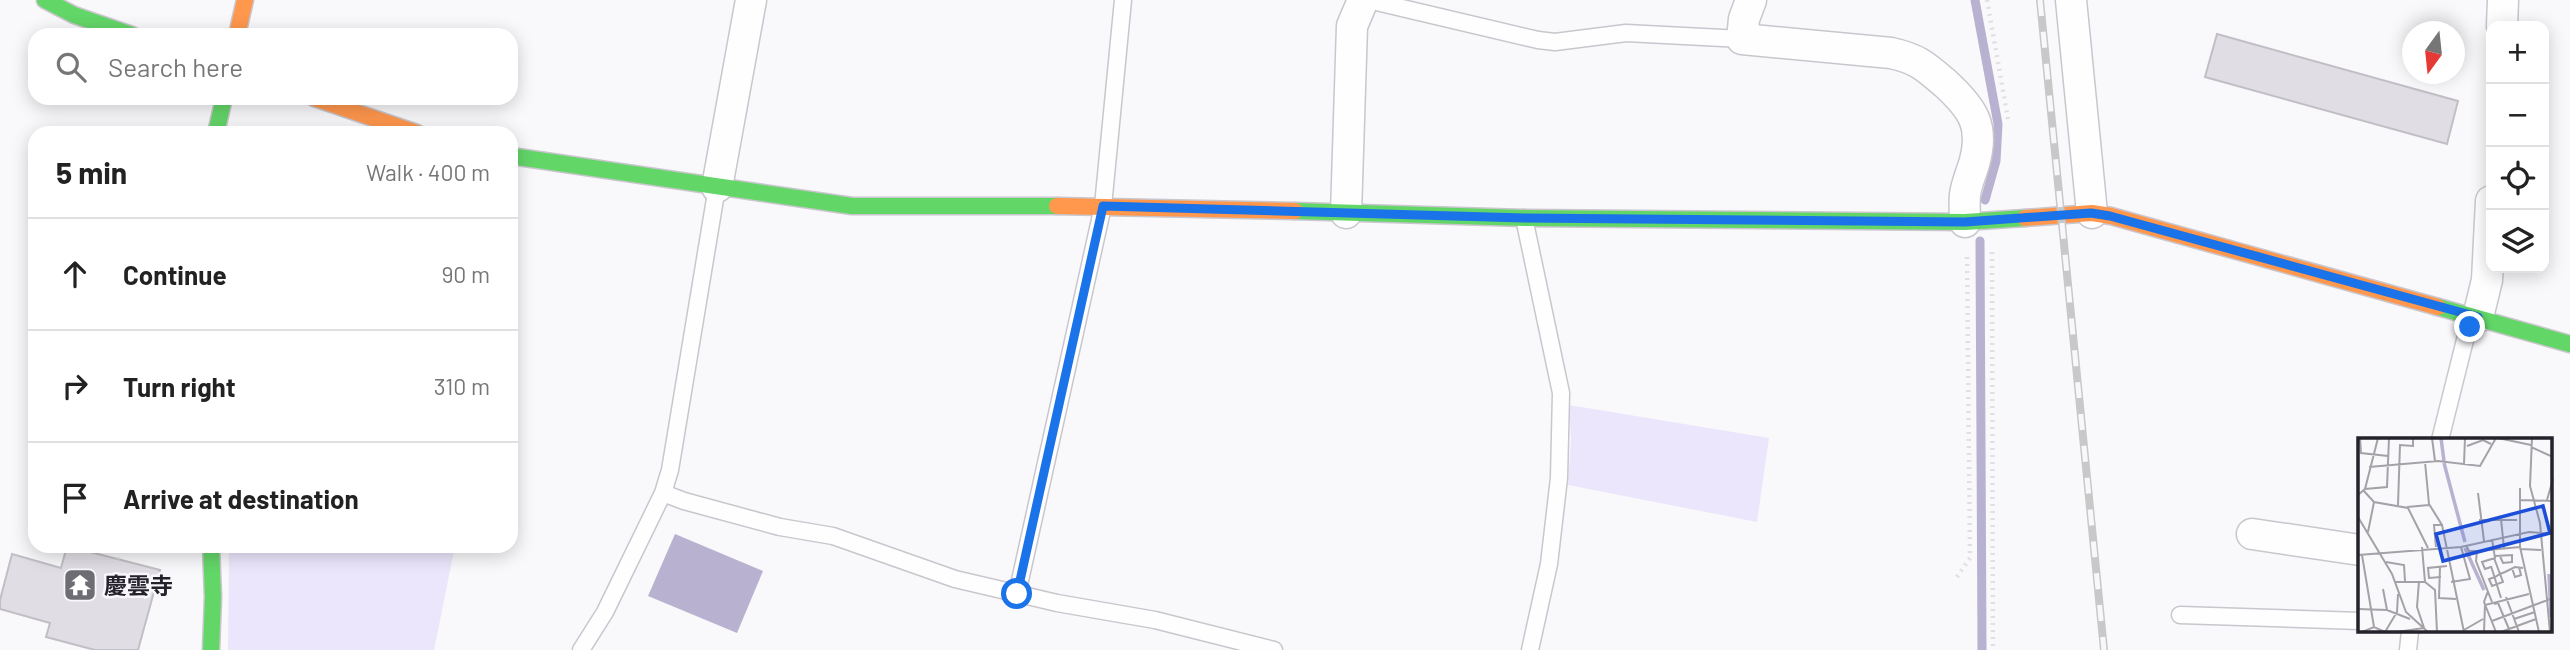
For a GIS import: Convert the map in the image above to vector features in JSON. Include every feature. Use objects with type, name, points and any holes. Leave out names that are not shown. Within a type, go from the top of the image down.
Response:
[{"type":"street","points":[[45,0],[74,15],[112,28]]},
{"type":"street","points":[[239,28],[245,0]]},
{"type":"street","points":[[718,187],[751,0]]},
{"type":"street","points":[[1346,213],[1352,26],[1363,0]]},
{"type":"street","points":[[1751,0],[1744,19],[1742,39],[1912,57],[1965,102],[1973,114],[1979,133],[1978,150],[1965,195],[1979,222]]},
{"type":"street","points":[[2071,0],[2091,213]]},
{"type":"street","points":[[2502,21],[2503,0]]},
{"type":"street","points":[[218,126],[222,105]]},
{"type":"street","points":[[335,105],[396,126]]},
{"type":"street","points":[[518,157],[852,206],[1103,206],[1524,218],[1979,222],[2091,213],[2110,216],[2570,344]]},
{"type":"street","points":[[2478,317],[2487,280],[2491,210]]},
{"type":"street","points":[[2252,534],[2358,550]]},
{"type":"street","points":[[211,553],[211,650]]},
{"type":"lane","points":[[1017,594],[1103,206],[1123,0]]},
{"type":"lane","points":[[1368,0],[1555,42],[1626,33],[1742,39]]},
{"type":"lane","points":[[581,650],[605,612],[663,493],[670,470],[718,187]]},
{"type":"lane","points":[[1524,218],[1561,404],[1559,478],[1549,564],[1530,650]]},
{"type":"lane","points":[[2440,438],[2466,336],[2478,317]]},
{"type":"lane","points":[[663,493],[780,527],[833,536],[955,579],[1017,594],[1155,620],[1274,650]]},
{"type":"lane","points":[[2180,615],[2358,621]]},
{"type":"lane","points":[[2408,650],[2410,632]]},
{"type":"path","points":[[1957,577],[1970,558],[1970,446],[1979,222]]},
{"type":"path","points":[[1979,222],[1993,650]]},
{"type":"path","points":[[118,559],[119,553]]},
{"type":"shaded area","points":[[1569,405],[1769,438],[1757,522],[1568,485],[1571,439]]},
{"type":"shaded area","points":[[675,534],[763,571],[737,633],[648,596]]},
{"type":"shaded area","points":[[229,553],[454,553],[434,650],[228,650]]},
{"type":"building","points":[[2217,34],[2458,101],[2447,144],[2205,77]]},
{"type":"building","name":"慶雲寺","points":[[65,553],[94,553],[160,570],[138,650],[95,650],[46,637],[50,623],[0,609],[12,554],[61,568]]},
{"type":"waterway","points":[[1975,0],[1998,124],[1996,161],[1985,200]]},
{"type":"waterway","points":[[1980,241],[1982,650]]},
{"type":"railway","points":[[2040,0],[2104,650]]},
{"type":"traffic: fast","points":[[45,0],[74,15],[112,28]]},
{"type":"traffic: fast","points":[[218,126],[222,105]]},
{"type":"traffic: fast","points":[[518,157],[852,206],[1057,206]]},
{"type":"traffic: fast","points":[[1295,211],[1524,218],[1965,222],[2025,218]]},
{"type":"traffic: fast","points":[[2438,307],[2570,344]]},
{"type":"traffic: fast","points":[[211,553],[211,650]]},
{"type":"traffic: slow","points":[[239,28],[245,0]]},
{"type":"traffic: slow","points":[[335,105],[396,126]]},
{"type":"traffic: slow","points":[[1057,206],[1295,211]]},
{"type":"traffic: slow","points":[[2025,218],[2092,213],[2111,216],[2438,307]]},
{"type":"place","name":"慶雲寺","points":[[80,585]]},
{"type":"route","points":[[1017,594],[1103,206],[1524,218],[1965,222],[2091,213],[2478,317],[2470,327]]}]
